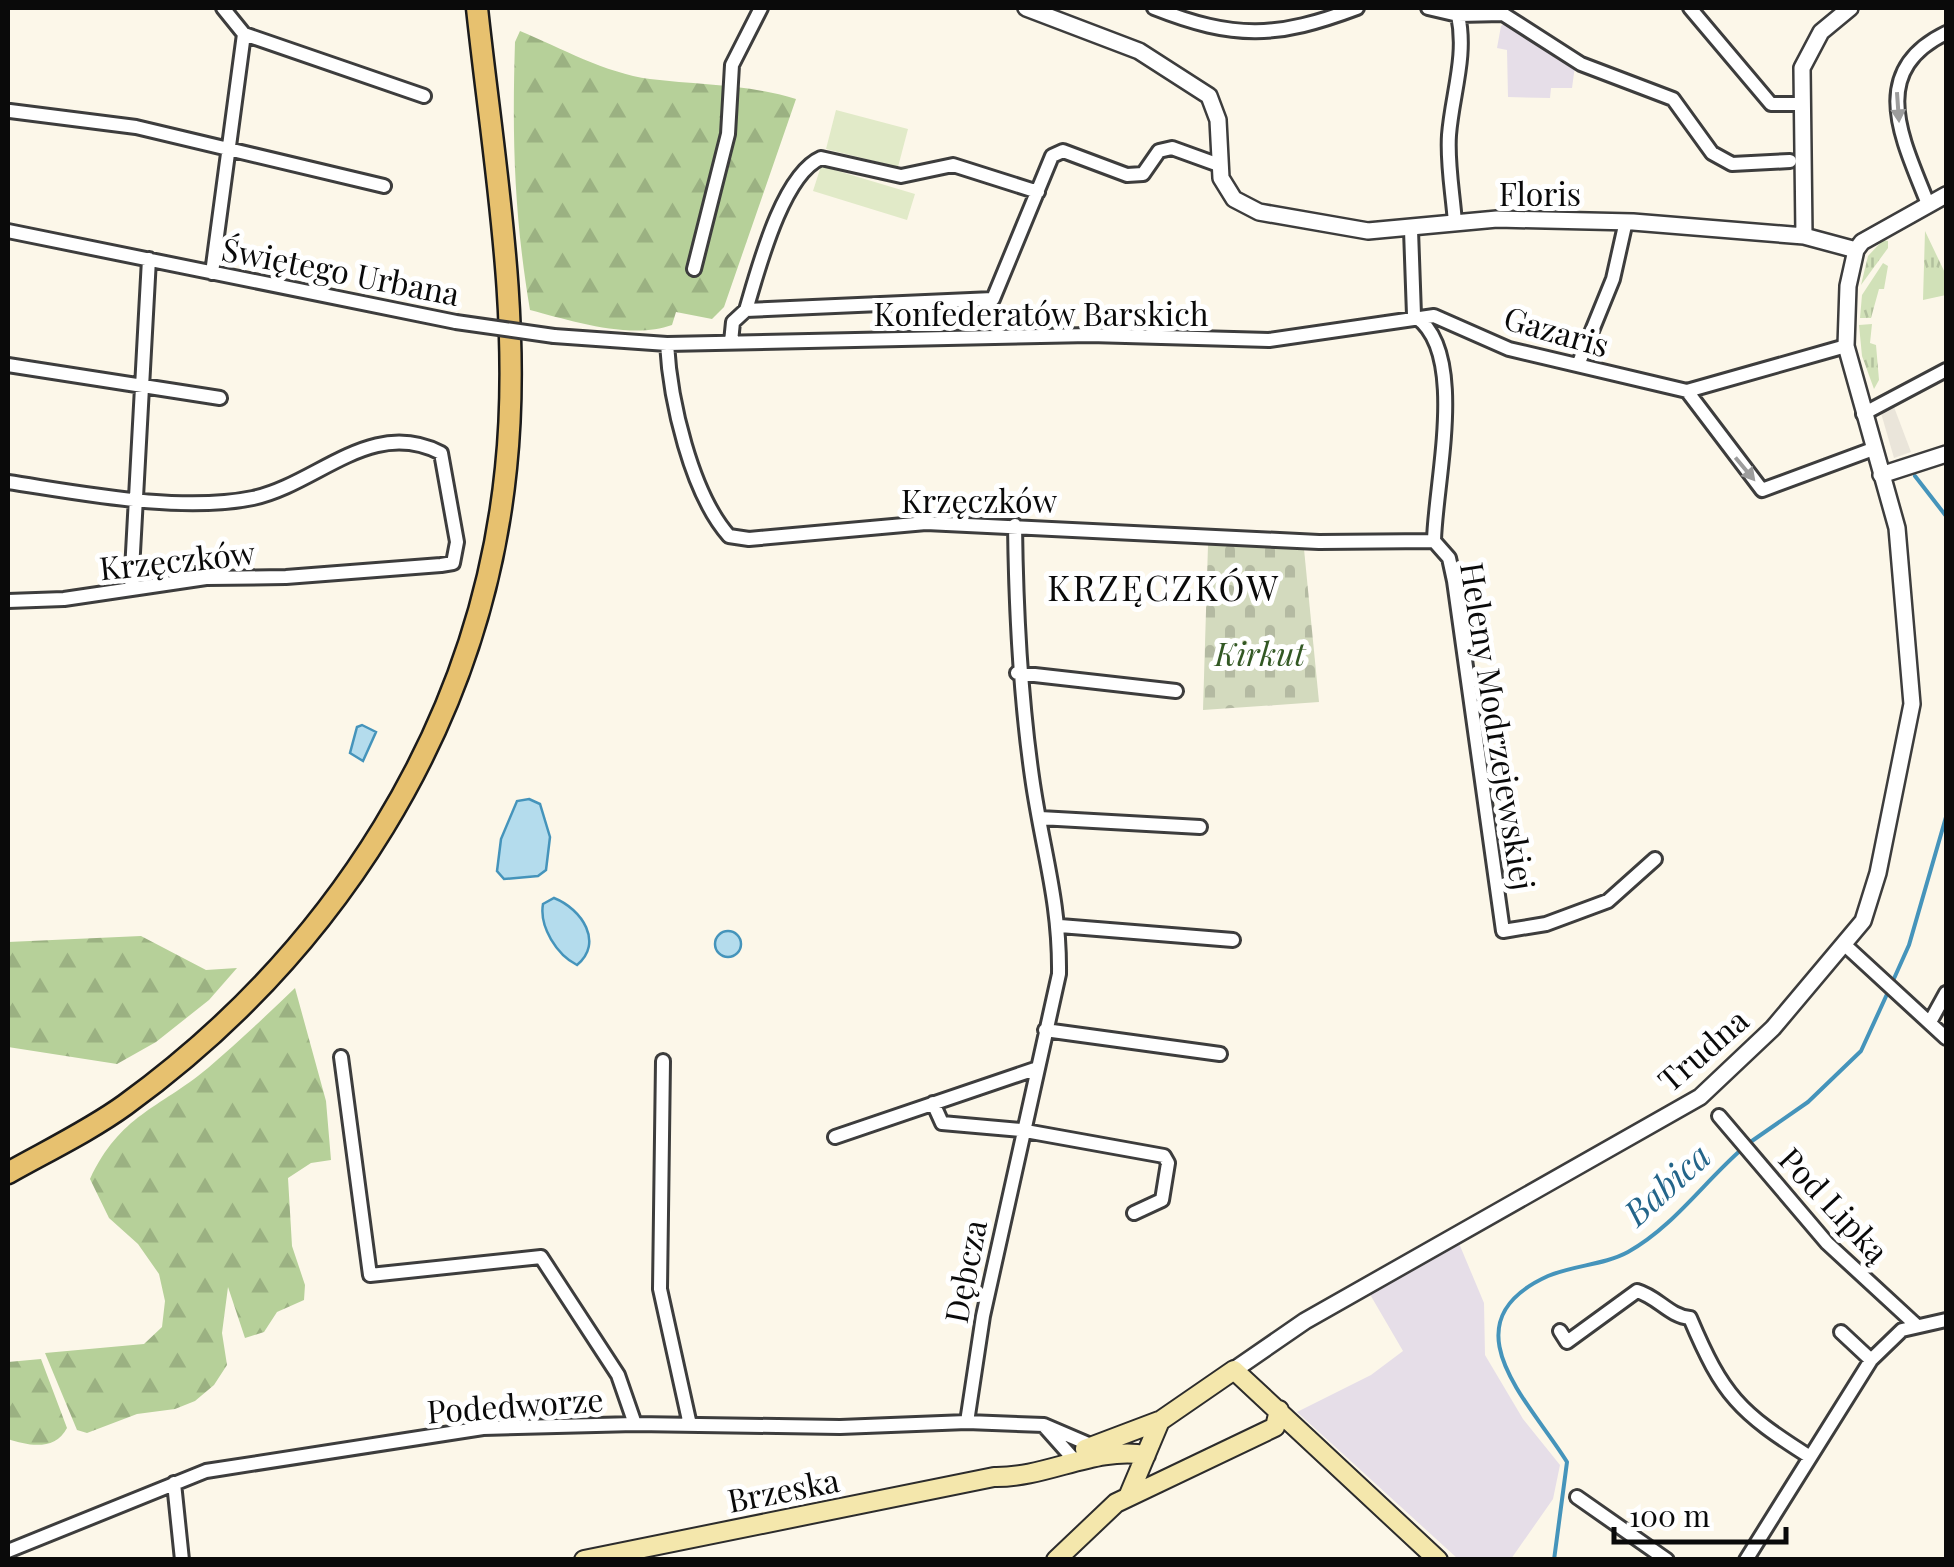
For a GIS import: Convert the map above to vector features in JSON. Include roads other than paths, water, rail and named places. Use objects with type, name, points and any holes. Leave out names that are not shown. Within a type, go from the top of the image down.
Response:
[{"type":"main road","points":[[8,1173],[122,1107],[241,1010],[339,898],[387,826],[430,741],[462,664],[490,569],[506,468],[510,376],[478,8]]},
{"type":"main road","points":[[1234,1370],[1277,1419],[1320,1451],[1438,1560]]},
{"type":"main road","name":"Trudna","points":[[1160,1421],[1234,1370]]},
{"type":"main road","points":[[1056,1560],[1128,1496],[1277,1419]]},
{"type":"main road","points":[[1128,1496],[1160,1421]]},
{"type":"main road","name":"Brzeska","points":[[1072,1459],[1093,1446],[1160,1421]]},
{"type":"main road","name":"Brzeska","points":[[584,1560],[1072,1459],[1116,1451],[1146,1455]]},
{"type":"main road","points":[[1146,1455],[1175,1472]]},
{"type":"street","points":[[222,8],[244,34],[424,96]]},
{"type":"street","points":[[694,269],[728,134],[732,64],[761,8]]},
{"type":"street","points":[[746,310],[986,302],[992,300],[1052,156],[1063,151],[1127,176],[1143,174],[1159,151],[1172,148],[1219,164],[1215,106],[1200,88],[1140,51],[1026,8]]},
{"type":"street","points":[[1154,8],[1194,24],[1286,32],[1357,8]]},
{"type":"street","points":[[1428,8],[1458,15],[1503,14],[1580,64],[1673,99],[1712,153],[1732,164],[1790,162]]},
{"type":"street","points":[[1690,8],[1756,92],[1771,104],[1800,104]]},
{"type":"street","points":[[1804,236],[1802,68],[1821,32],[1850,8]]},
{"type":"street","points":[[1456,223],[1449,144],[1460,67],[1458,15]]},
{"type":"street","points":[[1928,204],[1900,130],[1896,95],[1919,46],[1946,32]]},
{"type":"street","points":[[212,272],[244,34]]},
{"type":"street","points":[[10,112],[136,127],[384,186]]},
{"type":"street","points":[[731,342],[733,322],[746,310],[784,201],[812,162],[821,158],[901,176],[953,165],[1038,192]]},
{"type":"street","name":"Floris","points":[[1219,164],[1230,194],[1246,208],[1356,230],[1410,230],[1556,217],[1804,236],[1856,250]]},
{"type":"street","points":[[1856,250],[1872,233],[1946,195]]},
{"type":"street","points":[[1578,366],[1618,263],[1626,221]]},
{"type":"street","points":[[1410,230],[1414,315],[1428,325],[1440,347],[1446,376],[1434,541]]},
{"type":"street","name":"Świętego Urbana","points":[[8,231],[456,322],[554,336],[667,344]]},
{"type":"street","name":"Trudna","points":[[1234,1370],[1305,1321],[1700,1097],[1737,1066],[1846,946],[1863,921],[1878,873],[1912,704],[1901,553],[1846,346],[1845,308],[1856,250]]},
{"type":"street","points":[[131,589],[134,501],[145,388],[149,259]]},
{"type":"street","name":"Gazaris","points":[[1414,315],[1434,316],[1509,349],[1687,391]]},
{"type":"street","name":"Konfederatów Barskich","points":[[667,344],[1090,335],[1269,340],[1414,315]]},
{"type":"street","name":"Krzęczków","points":[[667,344],[670,396],[682,433],[720,525],[730,536],[748,539],[926,523],[1320,542],[1434,541]]},
{"type":"street","points":[[1846,346],[1687,391],[1762,490],[1873,449]]},
{"type":"street","points":[[8,365],[220,398]]},
{"type":"street","points":[[1863,414],[1946,370]]},
{"type":"street","name":"Krzęczków","points":[[8,601],[64,600],[206,578],[286,577],[441,566],[453,563],[456,554],[445,468],[441,453],[430,448],[398,444],[362,448],[271,493],[234,500],[134,501]]},
{"type":"street","points":[[1881,475],[1946,454]]},
{"type":"street","points":[[8,482],[134,501]]},
{"type":"street","name":"Dębcza","points":[[968,1422],[982,1316],[1020,1130],[1059,974],[1060,926],[1017,673],[1015,525]]},
{"type":"street","name":"Heleny Modrzejewskiej","points":[[1434,541],[1449,558],[1454,581],[1503,930],[1546,924],[1608,901],[1655,859]]},
{"type":"street","points":[[1017,673],[1176,690]]},
{"type":"street","points":[[1040,818],[1200,827]]},
{"type":"street","points":[[1060,926],[1233,940]]},
{"type":"street","points":[[1846,946],[1946,1038]]},
{"type":"street","points":[[1930,1022],[1946,993]]},
{"type":"street","points":[[1045,1030],[1220,1054]]},
{"type":"street","points":[[341,1057],[370,1275],[540,1257],[618,1375],[635,1424]]},
{"type":"street","points":[[663,1061],[660,1288],[690,1424]]},
{"type":"street","points":[[835,1137],[1035,1070]]},
{"type":"street","points":[[933,1103],[942,1123],[1020,1130],[1164,1156],[1168,1163],[1162,1200],[1134,1212]]},
{"type":"street","name":"Pod Lipką","points":[[1719,1116],[1828,1243],[1916,1324]]},
{"type":"street","points":[[1560,1331],[1567,1342],[1637,1291],[1654,1296],[1676,1317],[1690,1318],[1720,1385],[1748,1417],[1810,1457]]},
{"type":"street","points":[[1746,1560],[1871,1360],[1890,1339],[1916,1324],[1946,1320]]},
{"type":"street","points":[[1841,1332],[1871,1360]]},
{"type":"street","name":"Podedworze","points":[[8,1551],[206,1471],[483,1428],[690,1424],[840,1428],[968,1422],[1044,1426],[1093,1446]]},
{"type":"street","points":[[1044,1426],[1072,1459]]},
{"type":"street","points":[[174,1483],[182,1560]]},
{"type":"street","points":[[1577,1498],[1666,1560]]},
{"type":"water","points":[[362,725],[376,732],[363,761],[350,753],[357,727]]},
{"type":"water","points":[[529,799],[540,804],[550,837],[546,870],[538,876],[504,879],[497,871],[501,839],[517,801]]},
{"type":"water","points":[[554,898],[573,910],[586,927],[589,947],[577,965],[563,954],[547,931],[543,904]]},
{"type":"water","points":[[728,931],[737,935],[741,944],[737,953],[728,957],[719,953],[715,944],[719,935]]},
{"type":"waterway","name":"Babica","points":[[1915,476],[1946,516]]},
{"type":"waterway","name":"Babica","points":[[1892,983],[1909,945],[1946,817]]},
{"type":"waterway","name":"Babica","points":[[1749,1143],[1808,1102],[1861,1051],[1888,992]]},
{"type":"waterway","name":"Babica","points":[[1554,1560],[1567,1462],[1517,1389],[1505,1364],[1499,1340],[1502,1316],[1517,1295],[1548,1276],[1619,1256],[1644,1242],[1742,1149]]},
{"type":"district","name":"KRZĘCZKÓW","points":[[1164,586]]},
{"type":"park label","name":"Kirkut","points":[[1260,652]]}]
